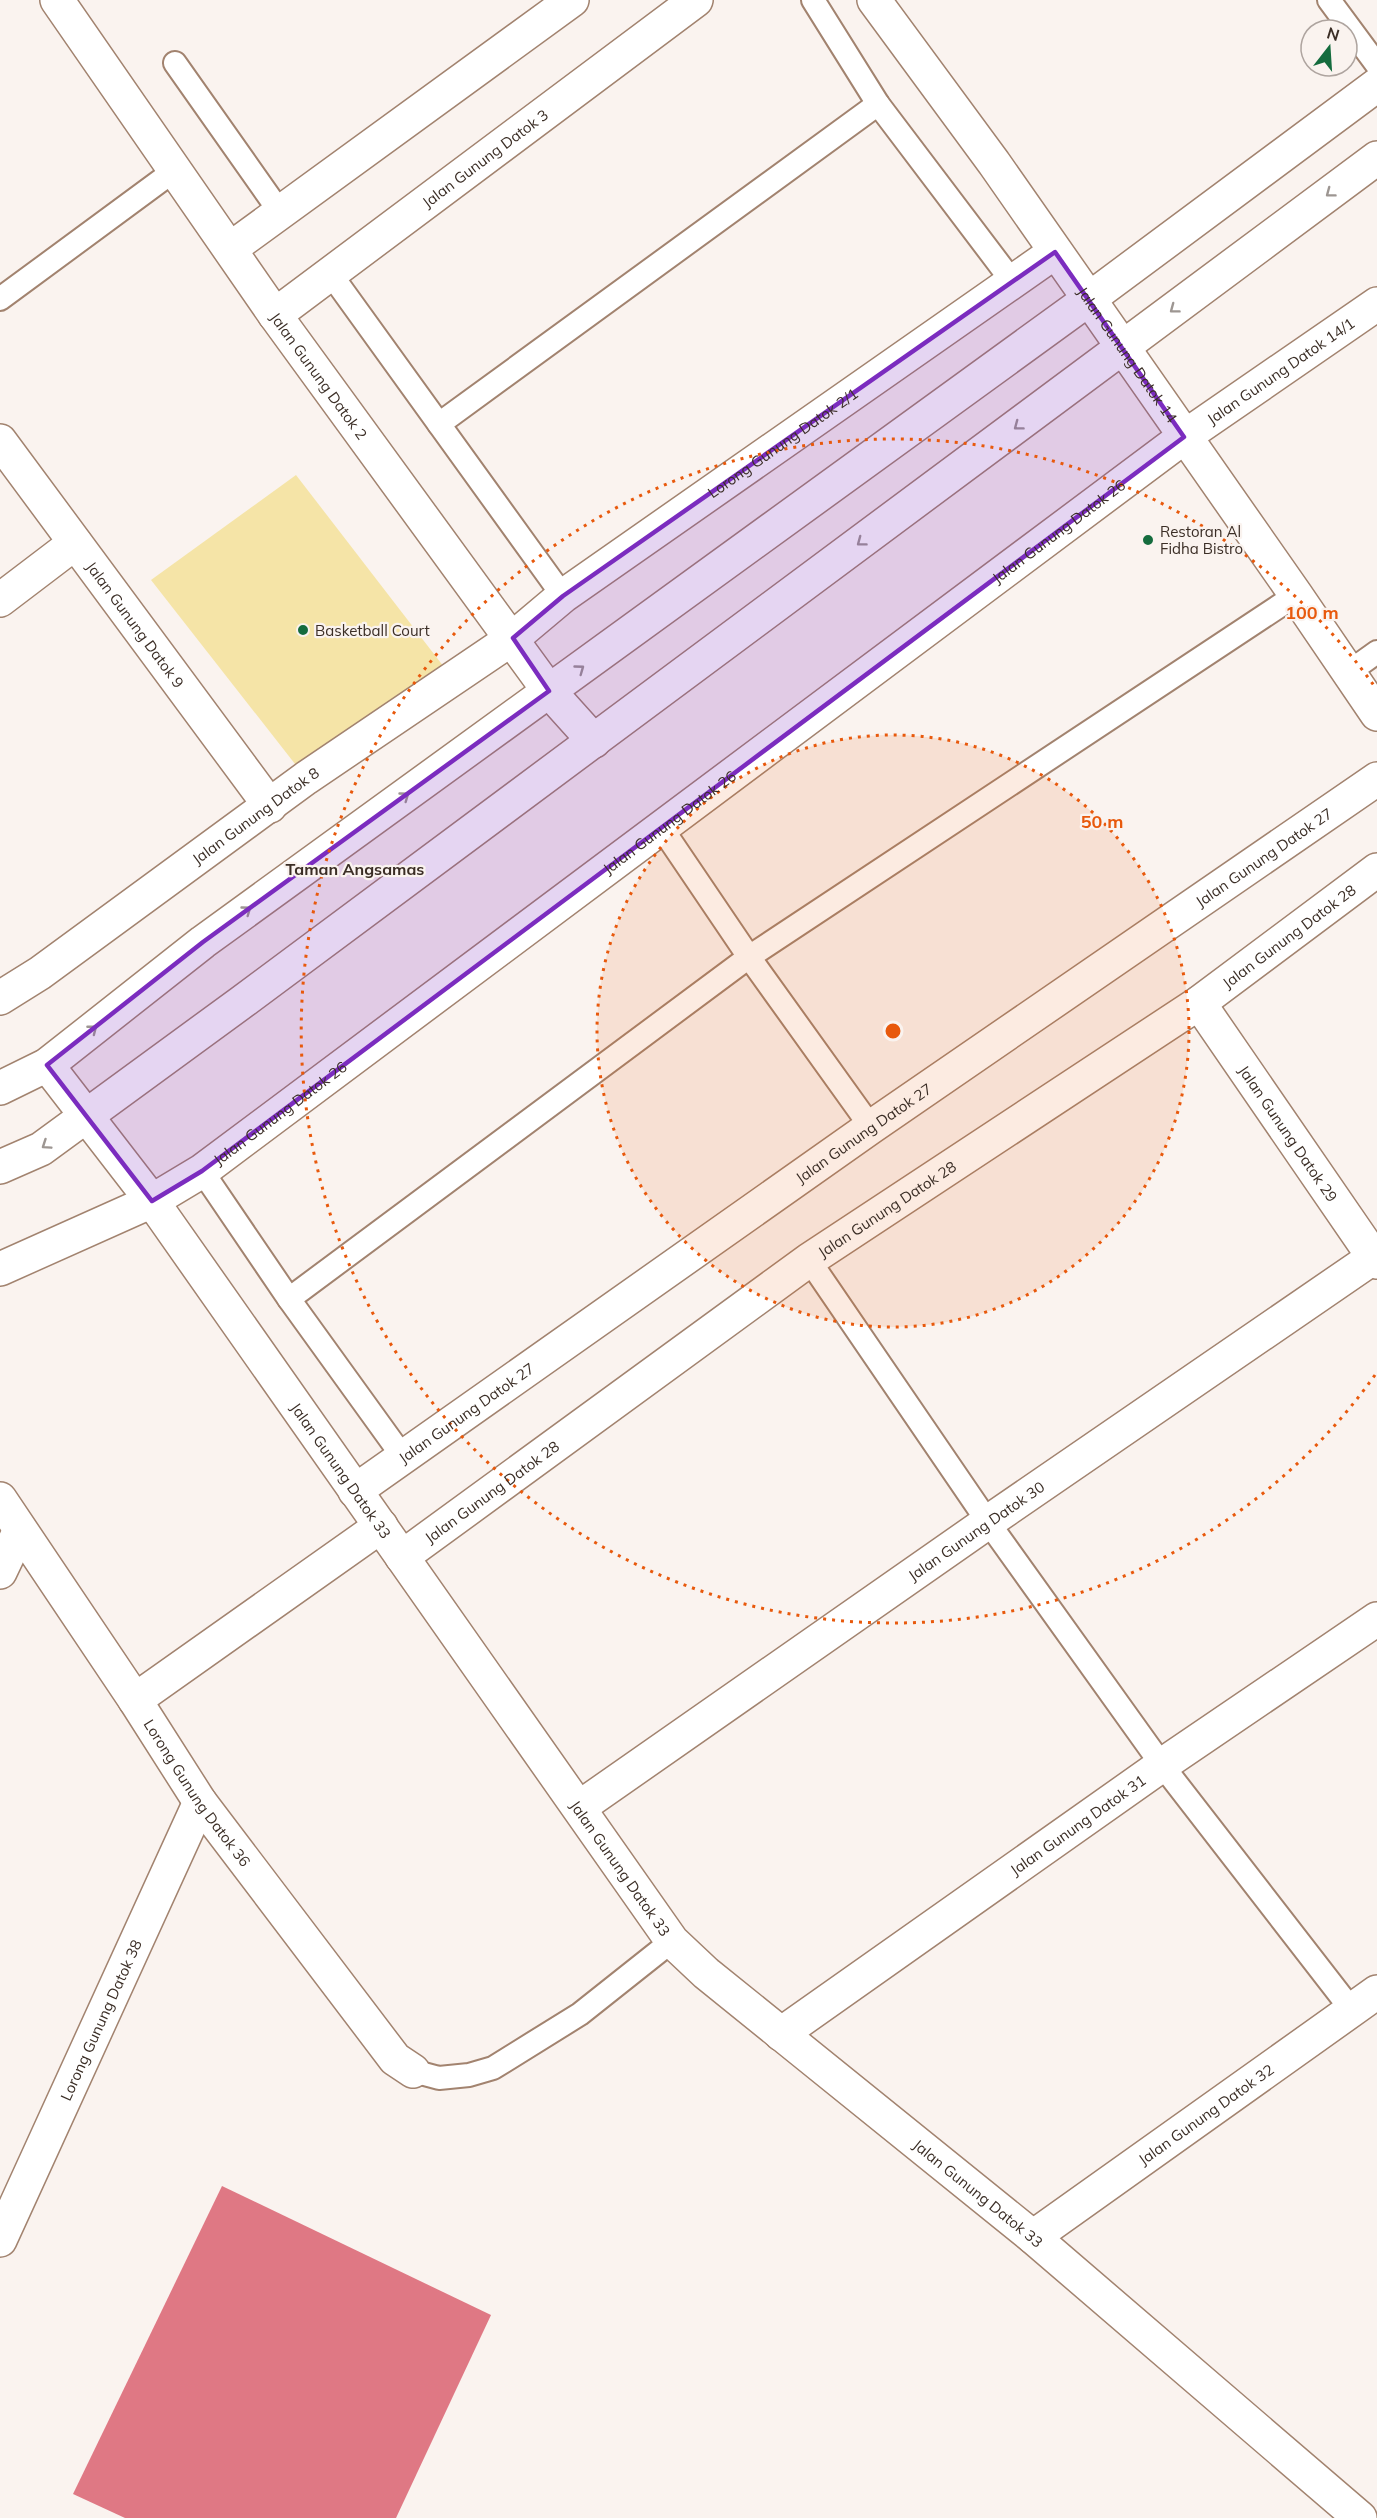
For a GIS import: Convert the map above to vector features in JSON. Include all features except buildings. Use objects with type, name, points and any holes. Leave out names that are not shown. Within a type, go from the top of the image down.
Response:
[{"type":"street","name":"Jalan Gunung Datok 2","points":[[57,0],[275,315],[513,638],[549,691],[594,741]]},
{"type":"street","points":[[230,249],[572,0]]},
{"type":"street","name":"Jalan Gunung Datok 3","points":[[275,315],[696,0]]},
{"type":"street","name":"Jalan Gunung Datok 14","points":[[874,0],[994,163],[1377,714]]},
{"type":"street","points":[[0,1089],[47,1065],[203,942],[1089,299],[1377,85]]},
{"type":"street","points":[[0,1167],[41,1149],[88,1115],[1377,158]]},
{"type":"street","name":"Lorong Gunung Datok 2/1","points":[[513,638],[563,596],[1055,252]]},
{"type":"street","name":"Jalan Gunung Datok 14/1","points":[[1184,437],[1377,304]]},
{"type":"street","name":"Jalan Gunung Datok 26","points":[[0,1269],[152,1201],[202,1171],[1184,437]]},
{"type":"street","name":"Jalan Gunung Datok 9","points":[[0,441],[270,806]]},
{"type":"street","points":[[0,600],[75,543]]},
{"type":"street","name":"Jalan Gunung Datok 8","points":[[0,998],[40,973],[306,778],[513,638]]},
{"type":"street","name":"Jalan Gunung Datok 27","points":[[355,1491],[871,1127],[1377,779]]},
{"type":"street","name":"Jalan Gunung Datok 28","points":[[402,1557],[809,1260],[1199,1004],[1377,870]]},
{"type":"street","name":"Jalan Gunung Datok 29","points":[[1199,1004],[1375,1259]]},
{"type":"street","name":"Jalan Gunung Datok 33","points":[[47,1065],[88,1115],[152,1201],[672,1941],[706,1973],[1033,2237],[1360,2518]]},
{"type":"street","name":"Jalan Gunung Datok 30","points":[[580,1807],[988,1522],[1375,1259]]},
{"type":"street","name":"Lorong Gunung Datok 36","points":[[0,1499],[135,1700],[200,1802],[395,2060],[413,2071]]},
{"type":"street","points":[[135,1700],[381,1526]]},
{"type":"street","points":[[0,1572],[20,1530]]},
{"type":"street","name":"Jalan Gunung Datok 31","points":[[781,2034],[1162,1764],[1377,1619]]},
{"type":"street","name":"Lorong Gunung Datok 38","points":[[0,2240],[200,1802]]},
{"type":"street","name":"Jalan Gunung Datok 32","points":[[1033,2237],[1364,2001]]},
{"type":"lane","points":[[813,0],[878,104],[1012,281]]},
{"type":"lane","points":[[1329,0],[1377,65]]},
{"type":"lane","points":[[175,63],[280,212]]},
{"type":"lane","points":[[439,424],[878,104]]},
{"type":"lane","points":[[0,299],[175,170]]},
{"type":"lane","points":[[330,273],[563,596]]},
{"type":"lane","points":[[290,1299],[749,957],[1296,595]]},
{"type":"lane","points":[[1349,672],[1377,652]]},
{"type":"lane","points":[[661,827],[749,957],[871,1127]]},
{"type":"lane","points":[[202,1171],[290,1299],[403,1456]]},
{"type":"lane","points":[[809,1260],[988,1522],[1162,1764],[1364,2001]]},
{"type":"lane","points":[[413,2071],[439,2078],[469,2075],[493,2068],[580,2014],[672,1941]]},
{"type":"highlighted area","points":[[1055,252],[1184,437],[202,1171],[152,1201],[47,1065],[203,942],[549,691],[513,638],[563,596]]},
{"type":"shaded area","name":"Basketball Court","points":[[296,475],[454,680],[306,778],[151,580]]},
{"type":"shaded area","points":[[222,2186],[491,2315],[396,2518],[125,2518],[73,2494]]},
{"type":"place","name":"Restoran Al Fidha Bistro","points":[[1148,540]]},
{"type":"place","name":"Basketball Court","points":[[303,630]]},
{"type":"district","name":"Taman Angsamas","points":[[355,869]]}]
